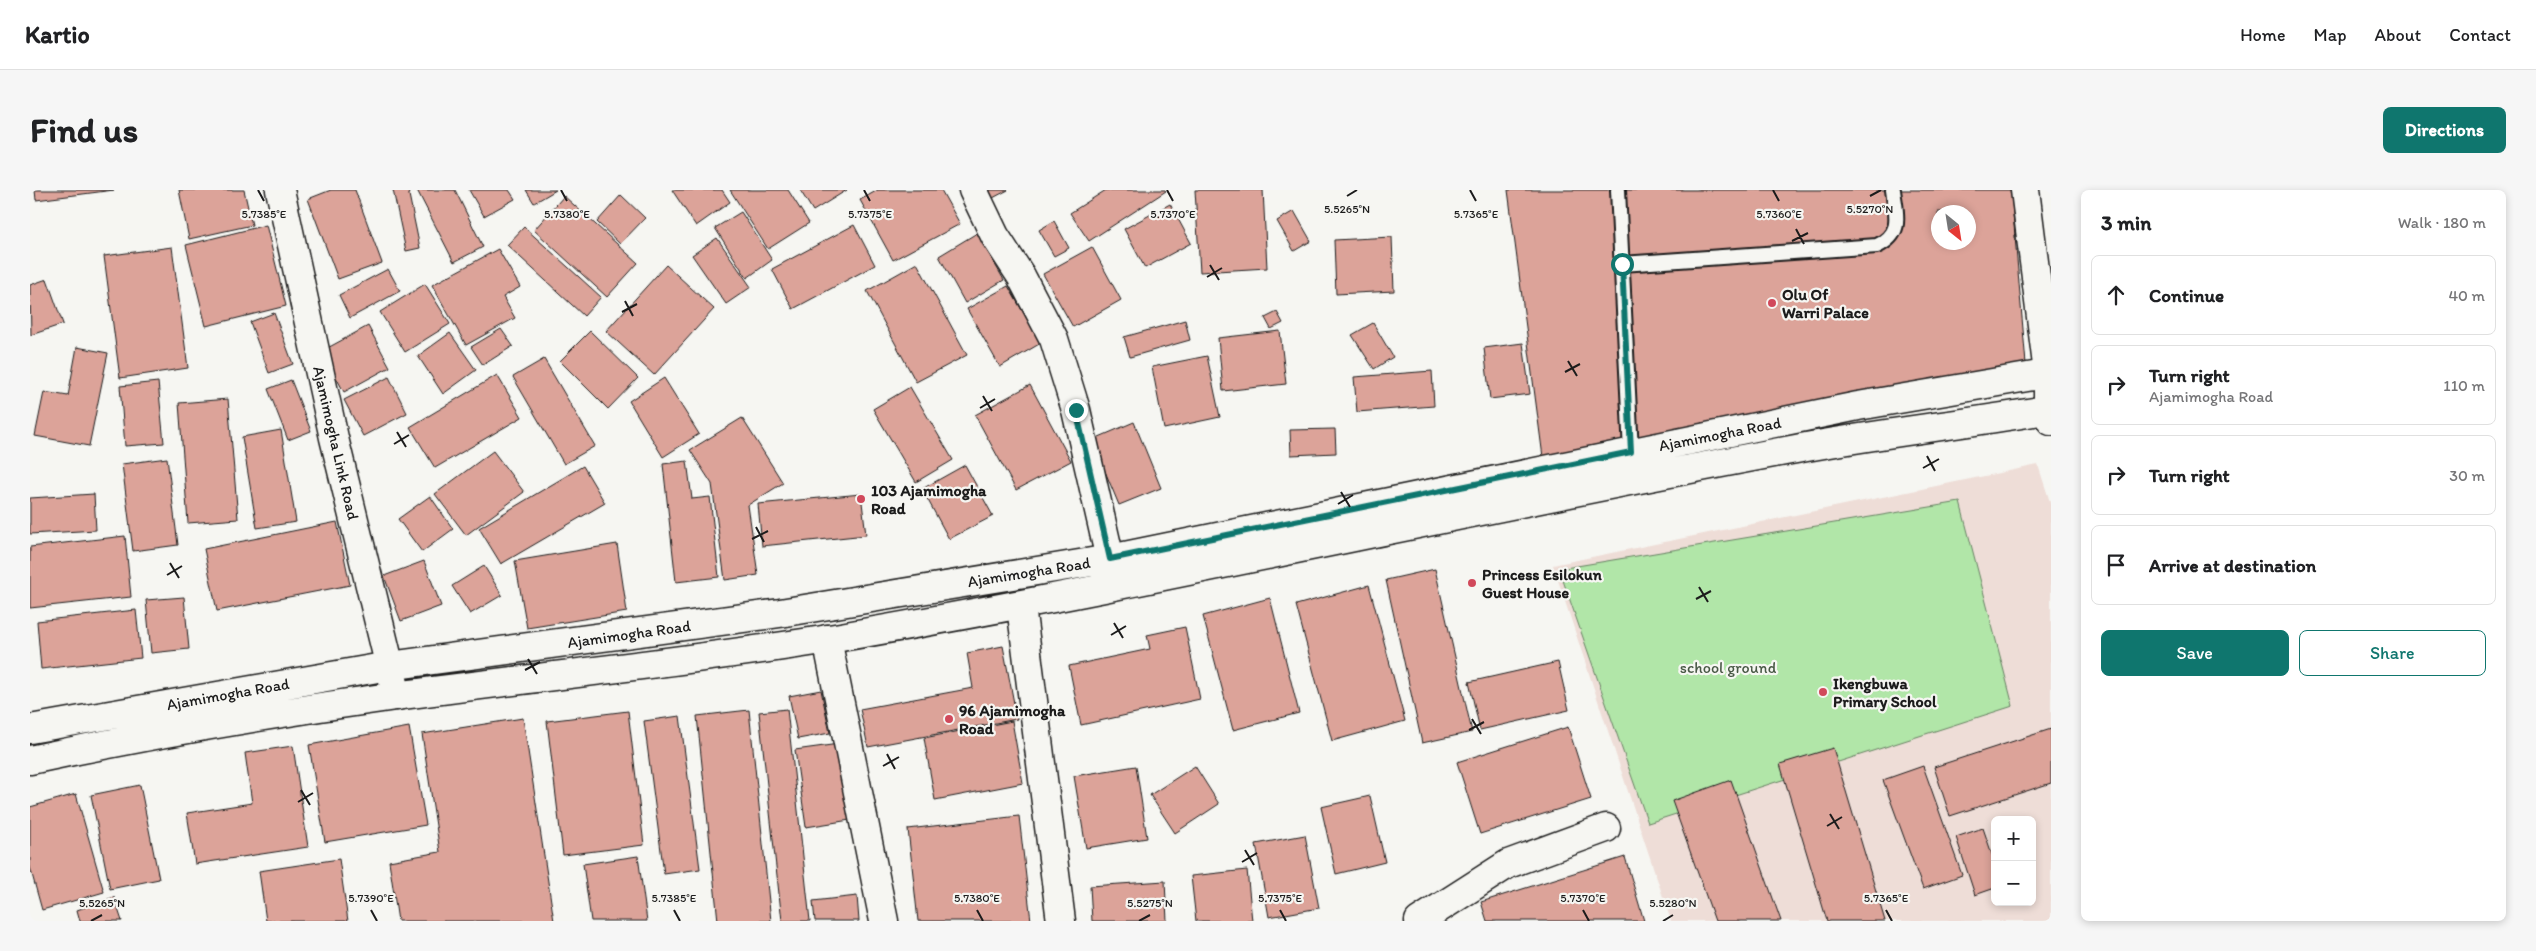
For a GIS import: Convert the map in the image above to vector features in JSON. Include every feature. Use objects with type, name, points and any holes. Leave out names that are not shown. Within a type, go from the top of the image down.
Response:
[{"type":"main road","name":"Ajamimogha Link Road","points":[[280,190],[334,438],[396,696]]},
{"type":"main road","points":[[973,190],[996,236],[1021,276],[1054,339],[1076,410],[1110,559]]},
{"type":"main road","points":[[2025,190],[2050,373],[2050,414]]},
{"type":"main road","name":"Ajamimogha Road","points":[[30,729],[389,666],[780,613],[1110,559],[1858,406],[2050,373]]},
{"type":"main road","name":"Ajamimogha Road","points":[[30,760],[145,736],[396,696],[827,639],[1021,606],[1305,545],[1800,448],[2050,414]]},
{"type":"main road","points":[[1021,606],[1061,921]]},
{"type":"main road","points":[[827,639],[884,921]]},
{"type":"main road","points":[[1419,921],[1508,864],[1606,828]]},
{"type":"lane","points":[[1618,190],[1631,452]]},
{"type":"lane","points":[[1622,264],[1877,246],[1888,241],[1895,232],[1896,220],[1892,190]]},
{"type":"shaded area","name":"Ikengbuwa Primary School","points":[[2038,465],[2051,505],[2051,921],[1671,921],[1553,565]]},
{"type":"green space","name":"school ground","points":[[1960,502],[2013,706],[1648,823],[1559,569]]},
{"type":"building","points":[[35,190],[114,190],[36,200]]},
{"type":"building","points":[[179,190],[244,190],[252,225],[189,239]]},
{"type":"building","points":[[331,190],[355,190],[382,263],[338,279],[308,199]]},
{"type":"building","points":[[393,190],[408,190],[420,248],[406,251]]},
{"type":"building","points":[[417,190],[455,190],[483,247],[454,262]]},
{"type":"building","points":[[469,190],[509,190],[515,199],[484,216]]},
{"type":"building","points":[[526,190],[556,190],[534,203]]},
{"type":"building","points":[[672,190],[722,190],[730,202],[696,226]]},
{"type":"building","points":[[730,190],[788,190],[809,223],[768,249]]},
{"type":"building","points":[[800,190],[847,190],[813,211]]},
{"type":"building","points":[[878,190],[941,190],[960,224],[893,260],[860,200]]},
{"type":"building","points":[[986,190],[1008,190],[991,199]]},
{"type":"building","points":[[1106,190],[1166,191],[1089,241],[1070,213]]},
{"type":"building","points":[[1195,190],[1263,190],[1267,268],[1200,272]]},
{"type":"building","name":"Olu Of Warri Palace","points":[[1508,190],[2011,190],[2026,364],[1543,457]]},
{"type":"building","points":[[621,195],[645,218],[620,244],[597,222]]},
{"type":"building","points":[[564,196],[638,263],[607,297],[534,230]]},
{"type":"building","points":[[1170,204],[1191,243],[1145,268],[1124,229]]},
{"type":"building","points":[[1294,211],[1311,241],[1294,251],[1277,221]]},
{"type":"building","points":[[741,212],[772,260],[747,278],[715,228]]},
{"type":"building","points":[[1054,221],[1069,248],[1054,256],[1039,230]]},
{"type":"building","points":[[266,225],[286,306],[206,326],[186,245]]},
{"type":"building","points":[[854,225],[875,265],[793,309],[772,269]]},
{"type":"building","points":[[524,227],[601,297],[584,316],[507,245]]},
{"type":"building","points":[[977,233],[1004,280],[965,303],[939,256]]},
{"type":"building","points":[[1392,237],[1394,291],[1336,294],[1334,240]]},
{"type":"building","points":[[717,238],[751,287],[726,304],[692,255]]},
{"type":"building","points":[[172,247],[188,368],[120,378],[104,256]]},
{"type":"building","points":[[1092,247],[1121,300],[1073,327],[1043,274]]},
{"type":"building","points":[[498,249],[520,287],[503,297],[515,318],[466,345],[432,285]]},
{"type":"building","points":[[917,263],[967,355],[916,382],[867,291]]},
{"type":"building","points":[[666,265],[714,309],[654,375],[606,331]]},
{"type":"building","points":[[388,269],[400,291],[350,318],[339,295]]},
{"type":"building","points":[[47,279],[63,324],[31,335],[30,285]]},
{"type":"building","points":[[425,284],[450,324],[405,352],[380,312]]},
{"type":"building","points":[[1008,286],[1041,343],[1000,367],[967,309]]},
{"type":"building","points":[[1277,312],[1283,323],[1271,329],[1265,318]]},
{"type":"building","points":[[274,313],[293,364],[269,373],[250,322]]},
{"type":"building","points":[[1185,320],[1190,340],[1130,357],[1124,337]]},
{"type":"building","points":[[1373,323],[1393,357],[1374,369],[1352,335]]},
{"type":"building","points":[[368,326],[390,367],[344,392],[322,351]]},
{"type":"building","points":[[501,329],[513,346],[483,365],[471,347]]},
{"type":"building","points":[[590,331],[638,378],[608,409],[560,361]]},
{"type":"building","points":[[1280,331],[1286,384],[1223,391],[1218,338]]},
{"type":"building","points":[[450,333],[476,370],[443,394],[418,356]]},
{"type":"building","points":[[1523,343],[1530,394],[1490,399],[1484,348]]},
{"type":"building","points":[[77,347],[108,353],[89,446],[35,436],[44,392],[68,396]]},
{"type":"building","points":[[1207,356],[1220,417],[1164,429],[1152,367]]},
{"type":"building","points":[[544,359],[595,446],[564,464],[513,377]]},
{"type":"building","points":[[1432,371],[1434,406],[1357,412],[1354,377]]},
{"type":"building","points":[[497,375],[522,417],[435,468],[410,427]]},
{"type":"building","points":[[389,377],[407,413],[363,436],[344,400]]},
{"type":"building","points":[[664,378],[699,434],[663,457],[629,401]]},
{"type":"building","points":[[291,380],[311,431],[288,440],[268,389]]},
{"type":"building","points":[[158,382],[164,443],[125,446],[120,386]]},
{"type":"building","points":[[1030,385],[1071,461],[1016,490],[975,415]]},
{"type":"building","points":[[910,387],[953,460],[916,482],[873,409]]},
{"type":"building","points":[[228,399],[238,519],[188,523],[179,403]]},
{"type":"building","points":[[742,418],[783,483],[748,505],[758,575],[725,580],[712,484],[690,450]]},
{"type":"building","points":[[1134,422],[1161,488],[1119,505],[1092,440]]},
{"type":"building","points":[[1335,429],[1336,453],[1291,455],[1290,430]]},
{"type":"building","points":[[281,430],[296,522],[257,528],[242,437]]},
{"type":"building","points":[[493,451],[524,492],[466,535],[435,494]]},
{"type":"building","points":[[167,458],[178,545],[133,551],[122,464]]},
{"type":"building","points":[[687,461],[692,499],[710,497],[719,577],[676,582],[663,464]]},
{"type":"building","points":[[965,465],[993,516],[949,539],[922,489]]},
{"type":"building","points":[[583,466],[605,503],[501,564],[479,528]]},
{"type":"building","points":[[94,494],[96,530],[30,534],[30,498]]},
{"type":"building","points":[[861,494],[866,535],[762,546],[758,504]]},
{"type":"building","points":[[430,496],[453,529],[422,552],[398,519]]},
{"type":"building","points":[[337,522],[350,585],[217,611],[204,549]]},
{"type":"building","points":[[125,536],[131,597],[30,608],[30,547]]},
{"type":"building","points":[[617,544],[627,612],[527,628],[515,561]]},
{"type":"building","points":[[424,561],[441,606],[401,621],[384,576]]},
{"type":"building","points":[[484,566],[502,595],[470,614],[452,586]]},
{"type":"building","points":[[1435,569],[1472,732],[1422,743],[1386,580]]},
{"type":"building","points":[[1369,585],[1405,721],[1332,741],[1296,605]]},
{"type":"building","points":[[184,597],[189,649],[151,653],[146,600]]},
{"type":"building","points":[[1270,598],[1299,713],[1233,730],[1203,616]]},
{"type":"building","points":[[136,610],[141,658],[41,669],[37,621]]},
{"type":"building","points":[[1185,627],[1200,699],[1081,725],[1069,666],[1150,649],[1147,635]]},
{"type":"building","points":[[1003,646],[1017,719],[868,747],[860,709],[973,688],[967,653]]},
{"type":"building","points":[[1558,662],[1569,710],[1480,730],[1469,682]]},
{"type":"building","points":[[821,690],[830,733],[798,739],[789,696]]},
{"type":"building","points":[[787,709],[810,921],[782,921],[759,712]]},
{"type":"building","points":[[749,710],[771,921],[718,921],[697,716]]},
{"type":"building","points":[[628,711],[644,845],[563,855],[547,721]]},
{"type":"building","points":[[680,716],[700,869],[664,874],[644,721]]},
{"type":"building","points":[[523,718],[554,921],[398,921],[389,861],[440,852],[422,734]]},
{"type":"building","points":[[1012,721],[1023,783],[935,800],[924,738]]},
{"type":"building","points":[[409,727],[426,825],[325,842],[309,745]]},
{"type":"building","points":[[1568,727],[1591,799],[1480,834],[1457,762]]},
{"type":"building","points":[[2051,729],[2051,783],[1950,816],[1934,767]]},
{"type":"building","points":[[839,744],[850,820],[806,827],[795,750]]},
{"type":"building","points":[[293,746],[308,847],[195,864],[187,813],[252,803],[245,753]]},
{"type":"building","points":[[1833,748],[1885,921],[1827,921],[1780,764]]},
{"type":"building","points":[[1136,766],[1147,838],[1086,848],[1074,776]]},
{"type":"building","points":[[1195,766],[1219,804],[1175,833],[1150,795]]},
{"type":"building","points":[[1923,766],[1962,875],[1923,889],[1883,780]]},
{"type":"building","points":[[1731,780],[1781,921],[1715,921],[1672,801]]},
{"type":"building","points":[[140,785],[159,879],[110,889],[91,795]]},
{"type":"building","points":[[76,794],[104,892],[42,910],[30,867],[30,807]]},
{"type":"building","points":[[1370,796],[1385,862],[1336,874],[1321,807]]},
{"type":"building","points":[[1019,816],[1031,921],[918,921],[908,829]]},
{"type":"building","points":[[1983,828],[1991,851],[1991,889],[1975,895],[1956,837]]},
{"type":"building","points":[[1305,835],[1319,908],[1269,917],[1256,844]]},
{"type":"building","points":[[638,856],[647,921],[591,921],[583,864]]},
{"type":"building","points":[[1625,857],[1644,921],[1487,921],[1481,902]]},
{"type":"building","points":[[339,859],[348,921],[266,921],[259,871]]},
{"type":"building","points":[[1247,870],[1252,921],[1196,921],[1191,876]]},
{"type":"building","points":[[1165,881],[1167,921],[1092,921],[1090,886]]},
{"type":"building","points":[[857,896],[859,921],[815,921],[813,901]]},
{"type":"building","points":[[114,897],[122,921],[80,921],[77,910]]},
{"type":"place","name":"Olu Of Warri Palace","points":[[1772,303]]},
{"type":"place","name":"103 Ajamimogha Road","points":[[861,499]]},
{"type":"place","name":"Princess Esilokun Guest House","points":[[1472,583]]},
{"type":"place","name":"Ikengbuwa Primary School","points":[[1823,692]]},
{"type":"place","name":"96 Ajamimogha Road","points":[[949,719]]},
{"type":"route","points":[[1076,410],[1110,559],[1631,452],[1622,264]]}]
